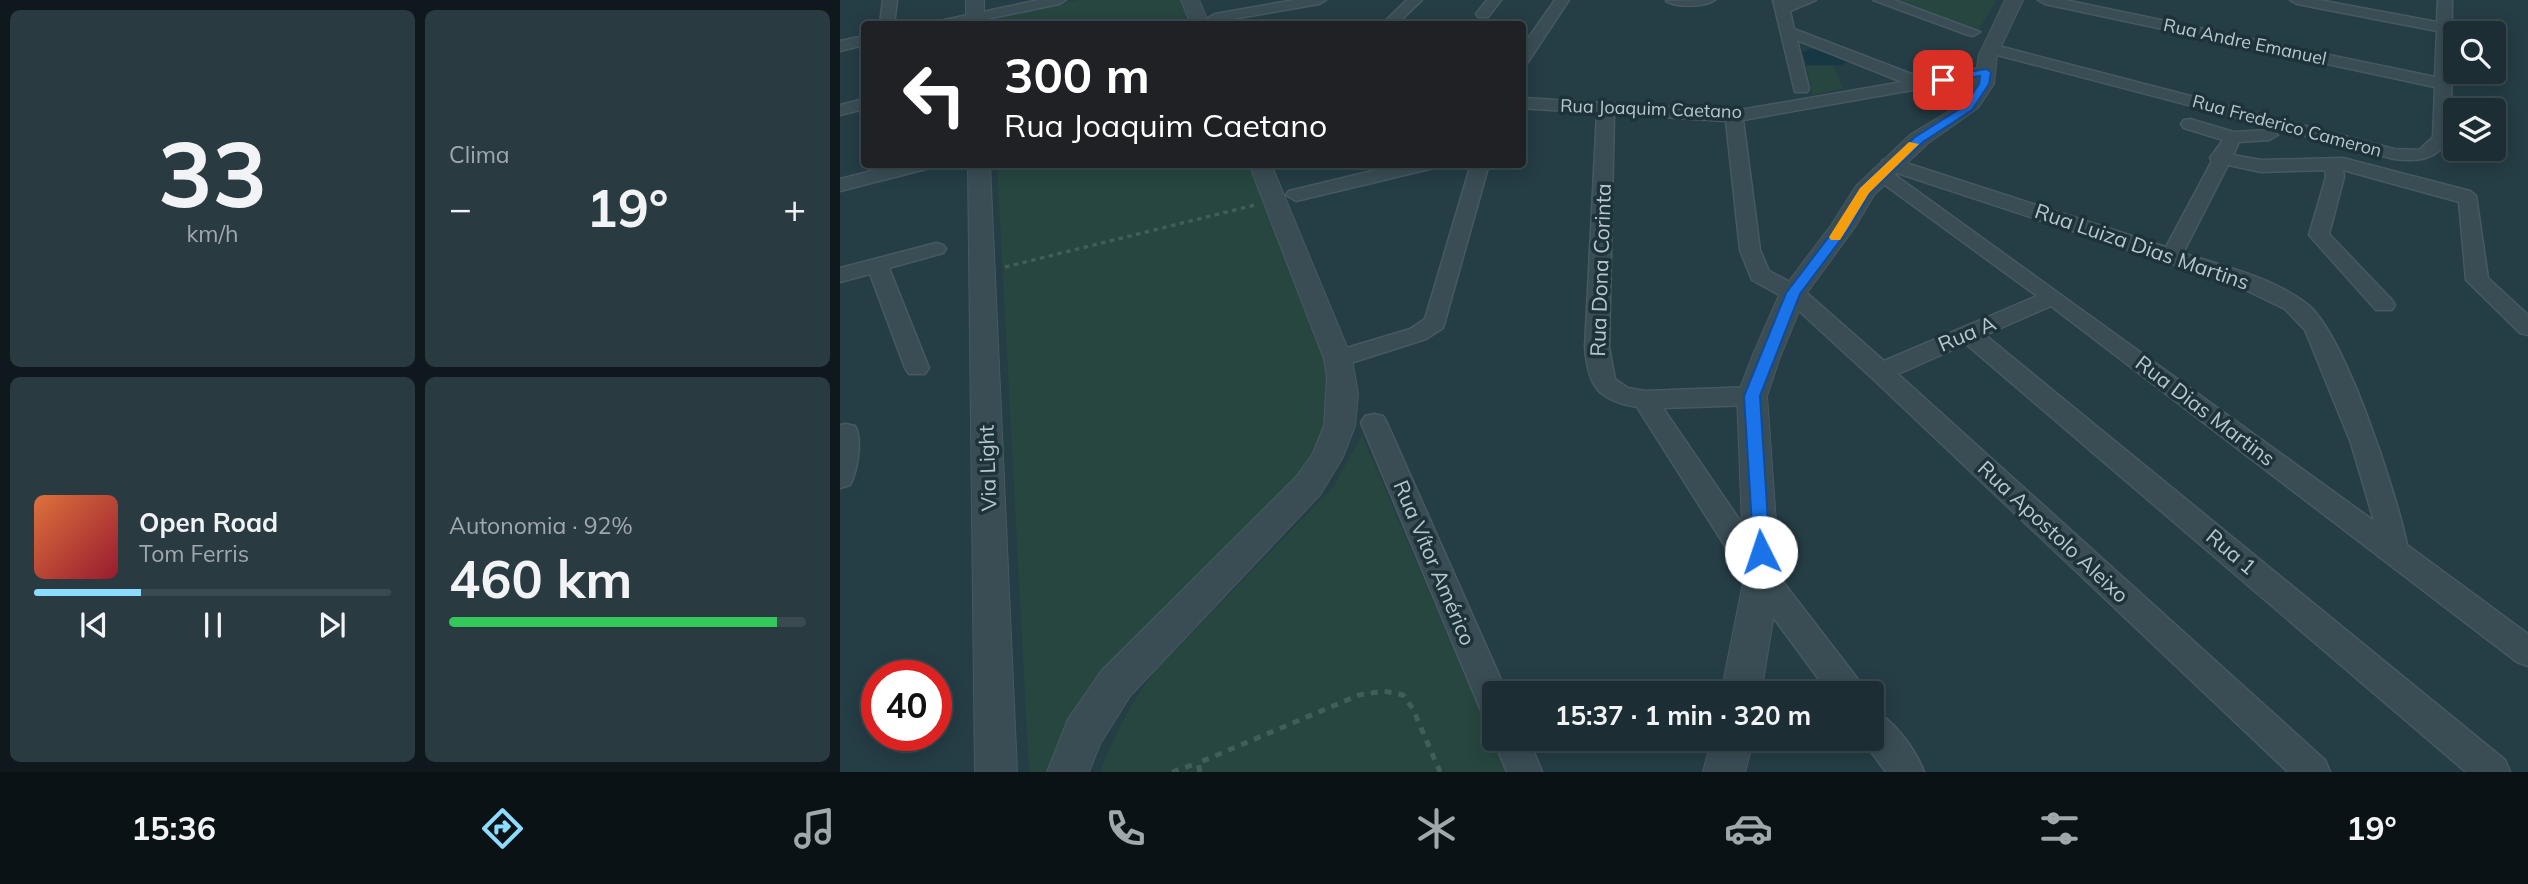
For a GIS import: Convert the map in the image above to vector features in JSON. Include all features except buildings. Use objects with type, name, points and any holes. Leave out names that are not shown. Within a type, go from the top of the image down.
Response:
[{"type":"street","points":[[887,21],[890,0]]},
{"type":"street","points":[[953,21],[975,14],[1059,0]]},
{"type":"street","points":[[1190,0],[1208,21],[1319,0]]},
{"type":"street","points":[[1392,21],[1415,0]]},
{"type":"street","points":[[1483,14],[1494,0]]},
{"type":"street","points":[[1526,53],[1562,0]]},
{"type":"street","points":[[1673,1],[1708,0]]},
{"type":"street","points":[[1801,89],[1781,5],[1809,0]]},
{"type":"street","points":[[1880,0],[1983,51]]},
{"type":"street","points":[[1743,681],[1762,578],[1752,396],[1793,293],[1843,228],[1864,191],[1919,139],[1968,108],[1984,84],[1983,51],[2014,0]]},
{"type":"street","name":"Rua Andre Emanuel","points":[[2045,0],[2443,84]]},
{"type":"street","points":[[2297,0],[2443,28]]},
{"type":"street","name":"Rua Frederico Cameron","points":[[2445,0],[2445,21]]},
{"type":"street","points":[[1787,31],[1922,83]]},
{"type":"street","points":[[840,46],[861,42]]},
{"type":"street","name":"Rua Joaquim Caetano","points":[[1526,103],[1734,116],[1922,83],[1983,51]]},
{"type":"street","name":"Rua Frederico Cameron","points":[[1983,51],[2394,154],[2421,156],[2432,153],[2442,138],[2444,84]]},
{"type":"street","points":[[840,110],[861,105]]},
{"type":"street","name":"Rua Dona Corinta","points":[[1606,108],[1598,366],[1608,391],[1616,396],[1645,400],[1752,396]]},
{"type":"street","name":"Rua Apostolo Aleixo","points":[[1734,116],[1755,268],[1770,283],[1793,293],[1881,372],[2313,772]]},
{"type":"street","points":[[2190,124],[2233,136],[2269,135]]},
{"type":"street","points":[[2172,255],[2219,158],[2233,136]]},
{"type":"street","points":[[2219,158],[2261,166],[2333,164],[2382,171],[2467,197],[2477,280],[2528,328]]},
{"type":"street","points":[[2333,164],[2335,177],[2319,235],[2384,305]]},
{"type":"street","points":[[840,185],[907,168]]},
{"type":"street","name":"Via Light","points":[[979,168],[996,772]]},
{"type":"street","points":[[1068,772],[1083,733],[1116,683],[1319,472],[1342,425],[1344,391],[1338,359],[1285,197],[1263,168]]},
{"type":"street","points":[[1285,197],[1410,168]]},
{"type":"street","points":[[1338,359],[1418,334],[1435,323],[1479,168]]},
{"type":"street","name":"Rua Luiza Dias Martins","points":[[1886,169],[2172,255],[2261,288],[2307,317],[2322,341],[2372,459],[2395,552]]},
{"type":"street","name":"Rua Dias Martins","points":[[1886,169],[2053,298],[2528,652]]},
{"type":"street","points":[[840,275],[936,249]]},
{"type":"street","points":[[877,265],[917,368]]},
{"type":"street","name":"Rua A","points":[[1881,372],[2053,298]]},
{"type":"street","name":"Rua 1","points":[[1968,333],[2493,772]]},
{"type":"street","points":[[1645,400],[1762,578],[1839,681]]},
{"type":"street","name":"Rua Vítor Américo","points":[[1374,424],[1485,681]]},
{"type":"street","points":[[840,478],[846,433]]},
{"type":"street","points":[[1884,742],[1907,772]]},
{"type":"street","points":[[1516,751],[1525,772]]},
{"type":"street","points":[[1724,772],[1730,751]]},
{"type":"path","points":[[982,273],[1285,197]]},
{"type":"path","points":[[1172,772],[1359,695],[1384,691],[1403,695],[1413,709],[1440,772]]},
{"type":"path","points":[[1198,763],[1199,772]]},
{"type":"green space","points":[[1078,0],[1188,0],[1197,21],[995,21],[1000,17]]},
{"type":"green space","points":[[1887,0],[1996,1],[1979,29],[1970,30]]},
{"type":"green space","points":[[1806,66],[1834,66],[1843,89],[1813,95]]},
{"type":"green space","points":[[997,168],[1250,168],[1342,392],[1333,441],[1059,772],[1029,772]]},
{"type":"green space","points":[[1362,435],[1482,716],[1482,751],[1497,751],[1506,772],[1100,772],[1124,719],[1156,670],[1333,487]]},
{"type":"water","points":[[1809,49],[1823,50],[1851,59],[1842,65],[1807,65],[1802,53]]},
{"type":"slow traffic","points":[[1836,237],[1864,191],[1913,144]]},
{"type":"route","points":[[1761,552],[1752,396],[1766,357],[1793,293],[1843,228],[1864,191],[1919,139],[1968,108],[1984,84],[1986,72],[1943,80]]}]
